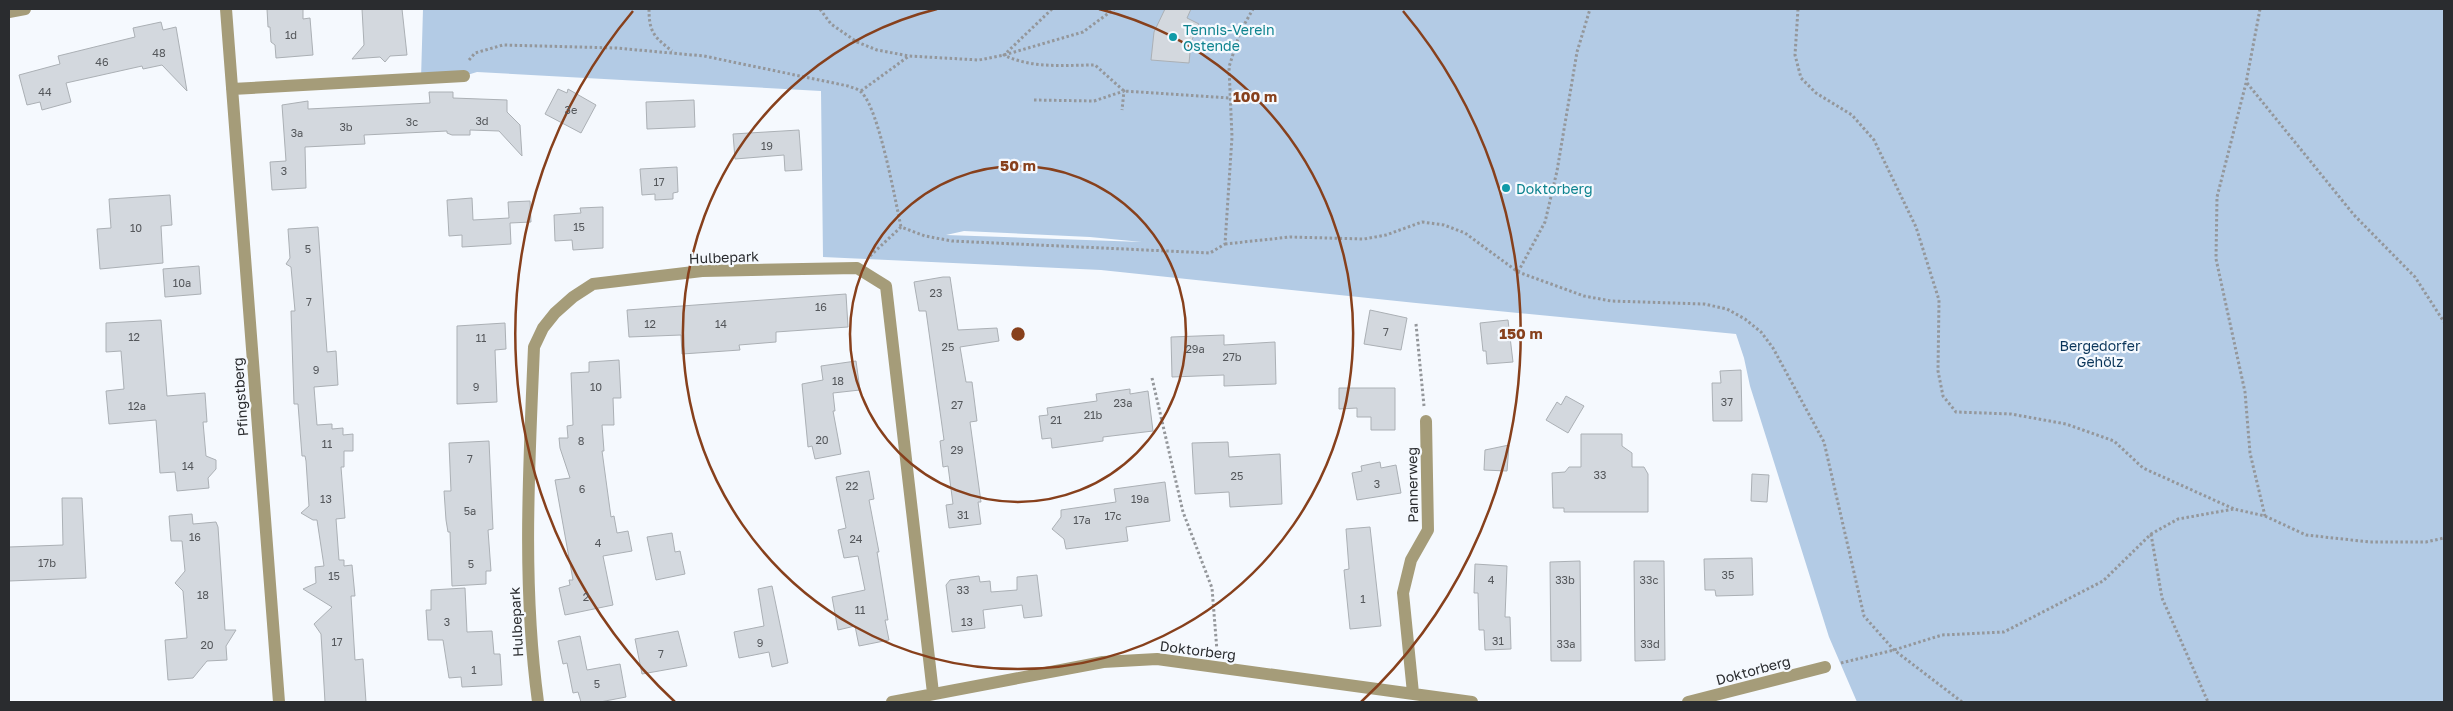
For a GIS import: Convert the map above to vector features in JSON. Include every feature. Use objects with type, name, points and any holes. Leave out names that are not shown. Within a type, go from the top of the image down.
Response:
[{"type":"street","points":[[9,12],[25,9]]},
{"type":"street","name":"Pfingstberg","points":[[226,9],[278,702]]},
{"type":"street","points":[[232,89],[464,76]]},
{"type":"street","points":[[857,268],[886,286],[934,693]]},
{"type":"street","name":"Hulbepark","points":[[538,702],[532,658],[527,533],[534,347],[543,328],[555,313],[573,297],[593,284],[702,271],[857,268]]},
{"type":"street","name":"Pannerweg","points":[[1412,693],[1403,593],[1411,560],[1428,530],[1426,421]]},
{"type":"street","name":"Doktorberg","points":[[892,702],[1103,662],[1156,659],[1472,702]]},
{"type":"street","name":"Doktorberg","points":[[1688,702],[1825,666]]},
{"type":"path","points":[[649,9],[649,26],[656,39],[674,52]]},
{"type":"path","points":[[820,9],[831,24],[857,42],[877,50],[909,56],[979,60],[1004,55],[1083,32],[1114,9]]},
{"type":"path","points":[[1004,55],[1052,9]]},
{"type":"path","points":[[1225,244],[1232,137],[1229,67],[1240,32],[1253,9]]},
{"type":"path","points":[[1518,272],[1545,222],[1557,171],[1577,52],[1590,9]]},
{"type":"path","points":[[1798,9],[1795,55],[1801,78],[1816,93],[1852,115],[1874,140],[1916,227],[1938,300],[1938,371],[1943,396],[1956,412],[2011,414],[2066,424],[2114,441],[2143,468],[2234,509],[2265,516],[2306,535],[2370,542],[2426,542],[2444,538]]},
{"type":"path","points":[[2260,9],[2246,83],[2217,197],[2216,259],[2246,392],[2250,453],[2265,516]]},
{"type":"path","points":[[464,76],[463,69],[475,53],[503,45],[674,52],[848,86],[861,92],[870,104],[880,137],[901,226]]},
{"type":"path","points":[[1004,55],[1018,62],[1034,65],[1095,65],[1124,92]]},
{"type":"path","points":[[861,92],[909,56]]},
{"type":"path","points":[[2246,83],[2354,215],[2415,277],[2444,322]]},
{"type":"path","points":[[1122,110],[1124,92]]},
{"type":"path","points":[[1034,100],[1094,101],[1124,92],[1230,98]]},
{"type":"path","points":[[901,226],[925,236],[952,241],[1210,253],[1225,244],[1290,237],[1364,239],[1386,236],[1422,222],[1444,225],[1466,233],[1518,272],[1584,296],[1611,301],[1704,304],[1727,309],[1746,319],[1761,332],[1773,348],[1824,442],[1864,616],[1894,650],[1962,702]]},
{"type":"path","points":[[857,268],[901,226]]},
{"type":"path","points":[[1416,324],[1426,421]]},
{"type":"path","points":[[1152,378],[1183,512],[1212,588],[1218,667]]},
{"type":"path","points":[[1825,666],[1894,650],[1942,635],[2004,632],[2103,581],[2151,534],[2178,519],[2234,509]]},
{"type":"path","points":[[2151,534],[2162,598],[2208,702]]},
{"type":"green space","name":"Bergedorfer Gehölz","points":[[423,9],[2444,9],[2444,702],[1857,702],[1829,637],[1750,386],[1736,334],[1101,270],[823,257],[821,91],[477,72],[464,76],[421,79]],"holes":[[[964,231],[1090,237],[1142,242],[946,235]]]},
{"type":"building","points":[[267,9],[303,9],[303,19],[310,18],[313,55],[276,58],[275,45],[271,42],[270,27],[268,27]]},
{"type":"building","points":[[362,9],[402,9],[407,55],[390,56],[385,62],[380,57],[352,59],[364,45]]},
{"type":"building","name":"Tennis-Verein Ostende","points":[[1165,9],[1191,9],[1187,18],[1199,24],[1191,42],[1189,63],[1151,60],[1154,32]]},
{"type":"building","points":[[161,22],[163,30],[176,27],[187,91],[162,65],[143,69],[142,66],[66,83],[71,102],[42,110],[40,102],[27,105],[19,75],[60,64],[58,56],[135,37],[133,28]]},
{"type":"building","points":[[558,89],[567,93],[568,89],[596,105],[581,133],[545,114]]},
{"type":"building","points":[[429,92],[453,92],[453,98],[507,100],[507,112],[520,125],[522,156],[499,131],[470,130],[470,135],[452,135],[447,133],[447,131],[364,135],[365,144],[305,147],[306,188],[272,190],[270,162],[286,161],[282,105],[308,101],[308,109],[430,103]]},
{"type":"building","points":[[694,100],[695,127],[647,129],[646,102]]},
{"type":"building","points":[[799,130],[802,170],[785,171],[784,155],[735,159],[733,134]]},
{"type":"building","points":[[677,167],[678,192],[673,193],[673,199],[655,200],[655,194],[642,195],[640,169]]},
{"type":"building","points":[[170,195],[172,225],[161,226],[163,263],[100,269],[97,229],[111,228],[109,199]]},
{"type":"building","points":[[472,198],[473,220],[509,218],[508,202],[530,201],[531,222],[510,223],[511,244],[462,247],[462,235],[449,236],[447,200]]},
{"type":"building","points":[[603,207],[603,248],[573,250],[572,240],[555,241],[554,215],[581,213],[580,208]]},
{"type":"building","points":[[318,227],[327,352],[336,351],[338,385],[314,387],[317,425],[332,424],[332,429],[343,428],[343,435],[353,434],[353,451],[344,451],[344,467],[341,467],[345,518],[336,519],[339,560],[344,560],[344,566],[352,565],[355,596],[351,596],[355,660],[363,659],[366,702],[325,702],[321,634],[314,624],[332,607],[303,589],[316,583],[315,567],[324,566],[317,520],[313,520],[301,513],[309,506],[306,461],[305,456],[302,456],[298,404],[294,404],[291,311],[295,311],[291,267],[286,264],[290,258],[288,229]]},
{"type":"building","points":[[199,266],[201,294],[165,297],[163,269]]},
{"type":"building","points":[[950,277],[958,330],[997,328],[999,341],[960,347],[966,382],[972,382],[977,421],[970,422],[981,502],[978,502],[981,524],[949,528],[946,505],[953,504],[948,466],[943,467],[940,441],[944,440],[926,311],[919,311],[914,282]]},
{"type":"building","points":[[846,294],[848,327],[776,332],[776,342],[739,345],[740,350],[682,354],[681,335],[629,337],[627,310]]},
{"type":"building","points":[[1370,310],[1407,318],[1401,350],[1364,344]]},
{"type":"building","points":[[161,320],[167,396],[205,393],[207,422],[203,422],[206,456],[216,460],[216,469],[208,478],[209,488],[177,491],[175,472],[160,473],[156,420],[109,424],[106,391],[124,389],[121,351],[106,352],[106,323]]},
{"type":"building","points":[[1508,320],[1513,362],[1487,364],[1486,351],[1483,351],[1480,323]]},
{"type":"building","points":[[505,323],[506,349],[495,350],[497,402],[457,404],[457,326]]},
{"type":"building","points":[[1224,335],[1224,345],[1275,342],[1276,384],[1224,386],[1224,375],[1172,377],[1171,337]]},
{"type":"building","points":[[619,360],[621,398],[613,398],[614,425],[602,425],[604,451],[602,451],[611,517],[614,516],[617,533],[628,531],[632,551],[603,556],[613,605],[565,615],[559,588],[570,585],[569,580],[573,580],[555,480],[570,478],[560,448],[559,438],[568,438],[567,426],[573,425],[571,373],[589,372],[589,362]]},
{"type":"building","points":[[856,361],[860,390],[833,393],[835,411],[833,411],[841,454],[815,459],[812,446],[808,447],[802,384],[823,380],[821,366]]},
{"type":"building","points":[[1741,370],[1742,421],[1713,421],[1712,383],[1721,383],[1720,371]]},
{"type":"building","points":[[1339,388],[1395,388],[1395,430],[1371,430],[1371,417],[1357,417],[1357,408],[1339,409]]},
{"type":"building","points":[[1130,389],[1130,394],[1148,391],[1153,431],[1103,437],[1103,441],[1052,448],[1051,438],[1042,439],[1039,416],[1048,415],[1047,408],[1097,401],[1096,394]]},
{"type":"building","points":[[1566,396],[1584,406],[1568,433],[1546,420],[1557,402],[1561,405]]},
{"type":"building","points":[[1581,434],[1622,434],[1622,446],[1632,453],[1632,467],[1644,467],[1648,474],[1648,512],[1564,512],[1564,508],[1553,508],[1552,473],[1565,472],[1569,467],[1581,467]]},
{"type":"building","points":[[489,441],[493,529],[488,530],[491,571],[486,571],[486,584],[452,586],[450,532],[448,532],[446,520],[444,491],[451,491],[449,443]]},
{"type":"building","points":[[1228,442],[1229,457],[1280,454],[1282,504],[1230,507],[1229,492],[1195,494],[1192,443]]},
{"type":"building","points":[[1509,445],[1507,471],[1484,470],[1485,450]]},
{"type":"building","points":[[1380,462],[1381,468],[1396,465],[1401,493],[1357,500],[1352,473],[1362,471],[1361,466]]},
{"type":"building","points":[[869,471],[874,499],[869,500],[879,552],[877,552],[888,620],[885,620],[889,640],[859,646],[855,626],[838,630],[832,597],[865,590],[858,556],[844,558],[838,530],[846,528],[836,477]]},
{"type":"building","points":[[1752,474],[1769,475],[1767,502],[1751,501]]},
{"type":"building","points":[[1165,482],[1170,521],[1126,527],[1128,541],[1066,549],[1064,539],[1052,529],[1061,517],[1061,510],[1116,502],[1114,489]]},
{"type":"building","points":[[62,498],[82,498],[86,578],[9,581],[9,547],[63,545]]},
{"type":"building","points":[[192,514],[193,524],[216,522],[218,527],[225,630],[236,630],[226,646],[227,660],[207,661],[193,678],[168,680],[165,640],[187,638],[183,591],[175,583],[185,571],[182,541],[171,541],[169,516]]},
{"type":"building","points":[[1370,527],[1381,626],[1350,629],[1344,570],[1349,569],[1346,529]]},
{"type":"building","points":[[672,533],[675,552],[680,551],[685,574],[656,580],[647,537]]},
{"type":"building","points":[[1752,558],[1753,595],[1716,596],[1715,590],[1705,590],[1704,559]]},
{"type":"building","points":[[1580,561],[1581,661],[1551,661],[1550,562]]},
{"type":"building","points":[[1634,561],[1664,561],[1665,660],[1635,661]]},
{"type":"building","points":[[1475,564],[1507,566],[1505,617],[1510,617],[1511,649],[1485,650],[1484,630],[1479,630],[1478,593],[1474,593]]},
{"type":"building","points":[[1037,575],[1042,616],[1024,618],[1022,605],[983,610],[985,628],[952,632],[946,585],[950,580],[979,576],[980,582],[990,581],[991,592],[1017,590],[1017,577]]},
{"type":"building","points":[[772,586],[788,663],[772,667],[769,652],[739,658],[734,632],[764,626],[758,589]]},
{"type":"building","points":[[465,588],[467,632],[492,631],[494,654],[500,654],[502,685],[462,687],[461,677],[449,678],[443,640],[428,640],[426,610],[431,610],[431,590]]},
{"type":"building","points":[[678,631],[687,666],[642,674],[635,639]]},
{"type":"building","points":[[580,636],[587,670],[620,664],[626,697],[600,702],[581,702],[578,692],[573,693],[567,663],[563,664],[558,641]]},
{"type":"place","name":"Tennis-Verein Ostende","points":[[1173,37]]},
{"type":"place","name":"Doktorberg","points":[[1506,188]]}]
